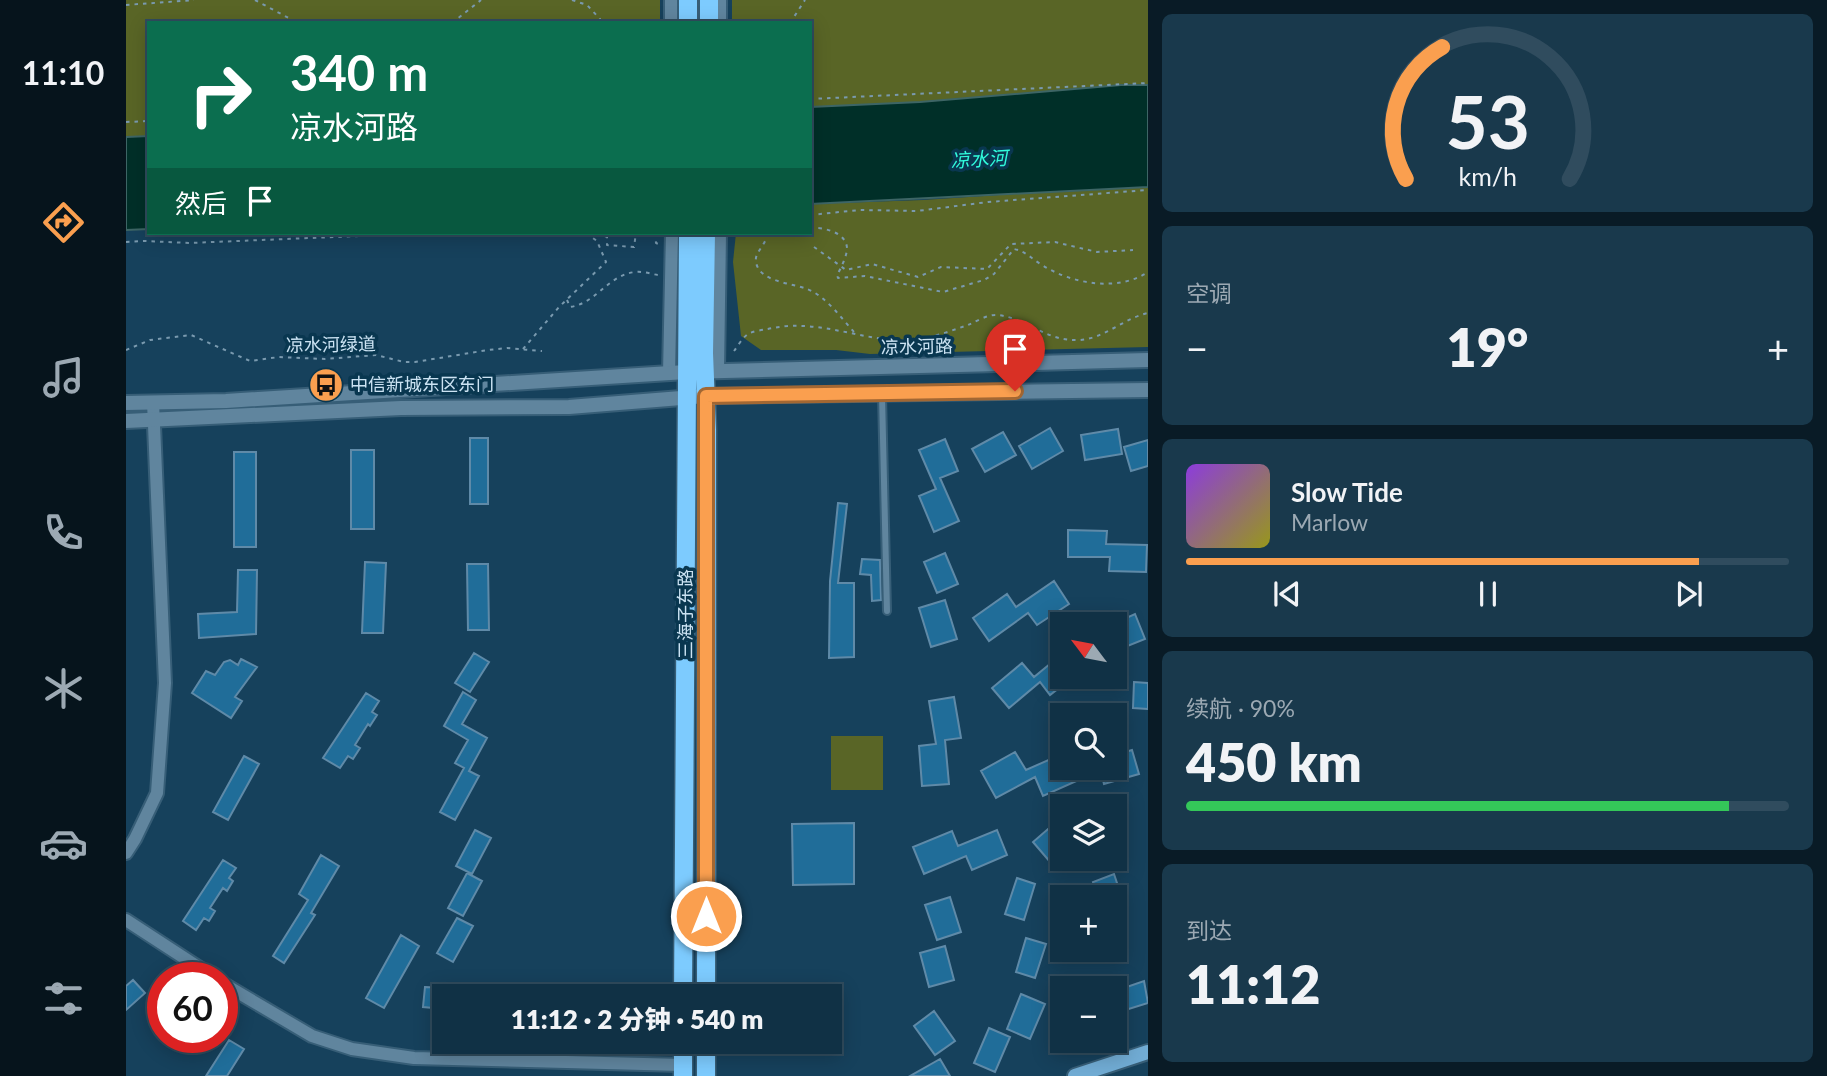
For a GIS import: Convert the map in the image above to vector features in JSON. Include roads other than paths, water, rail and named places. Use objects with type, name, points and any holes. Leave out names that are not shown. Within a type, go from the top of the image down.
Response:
[{"type":"main road","points":[[688,0],[688,21]]},
{"type":"main road","points":[[709,0],[709,21]]},
{"type":"main road","name":"三海子东路","points":[[688,235],[694,372],[706,396],[706,984]]},
{"type":"main road","name":"三海子东路","points":[[683,984],[687,396],[694,372],[716,235]]},
{"type":"main road","points":[[1075,1076],[1148,1052]]},
{"type":"main road","points":[[706,1054],[706,1076]]},
{"type":"street","points":[[671,0],[671,21]]},
{"type":"street","points":[[720,0],[720,21]]},
{"type":"street","points":[[671,238],[694,372]]},
{"type":"street","name":"凉水河路","points":[[126,403],[226,401],[694,372],[1148,360]]},
{"type":"street","points":[[126,421],[401,408],[569,407],[687,396],[1148,390]]},
{"type":"street","points":[[126,853],[157,793],[165,683],[153,402]]},
{"type":"street","points":[[126,919],[191,962]]},
{"type":"street","points":[[238,992],[312,1036],[352,1049],[414,1058],[683,1071]]},
{"type":"lane","points":[[882,393],[887,611]]},
{"type":"water","name":"凉水河","points":[[1148,85],[1148,187],[812,204],[812,107],[920,102]]},
{"type":"water","points":[[147,136],[147,229],[126,230],[126,137]]},
{"type":"place","name":"中信新城东区东门","points":[[326,385]]}]
